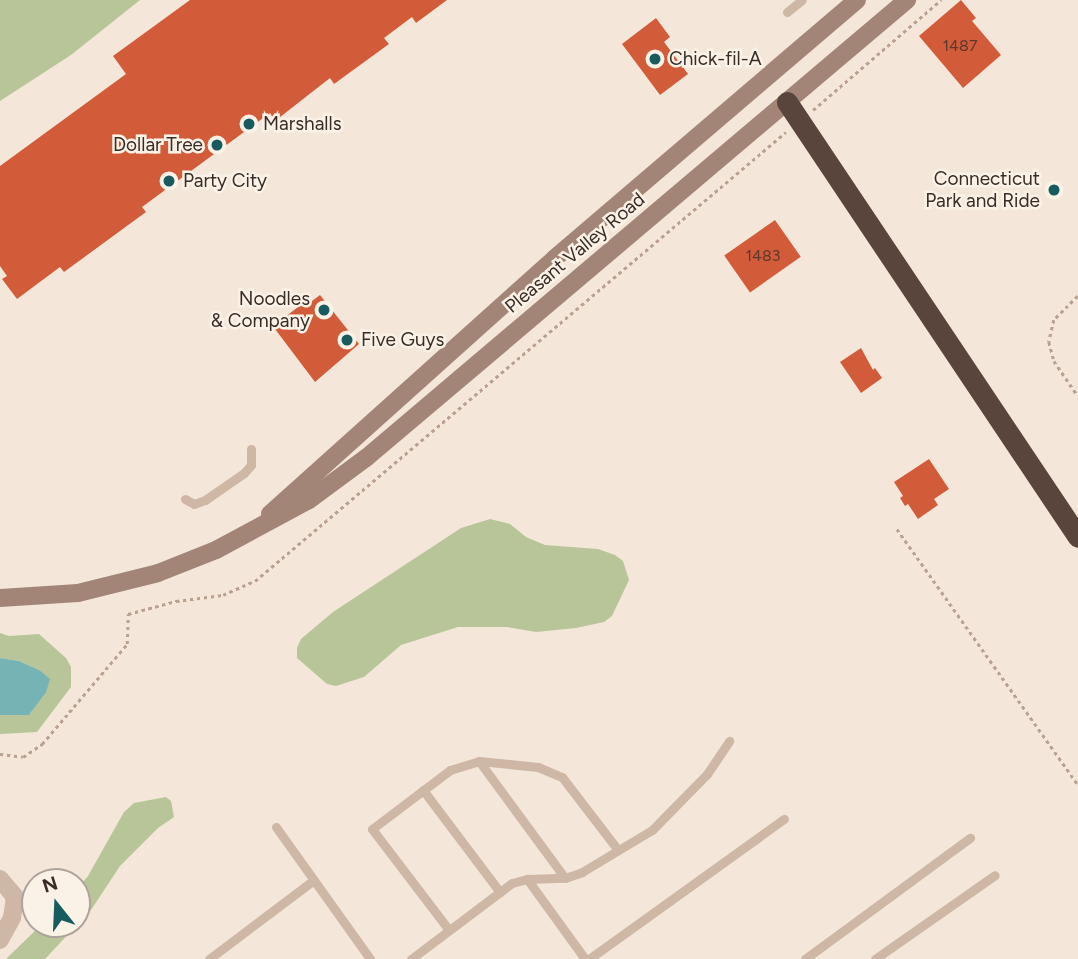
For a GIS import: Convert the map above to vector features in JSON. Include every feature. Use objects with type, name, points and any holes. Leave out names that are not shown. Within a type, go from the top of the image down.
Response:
[{"type":"highway","points":[[786,102],[1078,537]]},
{"type":"main road","name":"Pleasant Valley Road","points":[[260,524],[297,487],[533,276],[857,0]]},
{"type":"main road","name":"Pleasant Valley Road","points":[[0,598],[56,596],[143,578],[201,557],[309,500],[366,458],[907,0]]},
{"type":"main road","points":[[768,77],[786,102]]},
{"type":"main road","points":[[533,276],[553,300]]},
{"type":"main road","points":[[516,292],[535,314]]},
{"type":"street","points":[[0,879],[15,897],[12,918],[0,940]]},
{"type":"lane","points":[[787,12],[802,0]]},
{"type":"lane","points":[[185,499],[194,504],[205,500],[244,473],[251,465],[251,449]]},
{"type":"lane","points":[[411,959],[512,883],[527,879],[565,878],[582,872],[652,830],[707,774],[729,741]]},
{"type":"lane","points":[[449,930],[372,829],[450,770],[479,761],[538,768],[562,777],[618,850]]},
{"type":"lane","points":[[479,761],[565,878]]},
{"type":"lane","points":[[424,790],[500,892]]},
{"type":"lane","points":[[527,879],[587,959],[784,819]]},
{"type":"lane","points":[[276,827],[370,959]]},
{"type":"lane","points":[[805,959],[970,838]]},
{"type":"lane","points":[[875,959],[995,875]]},
{"type":"lane","points":[[209,959],[314,880]]},
{"type":"path","points":[[830,96],[941,0]]},
{"type":"path","points":[[0,754],[23,757],[42,744],[127,644],[128,614],[176,601],[223,595],[255,581],[765,150]]},
{"type":"path","points":[[1078,296],[1054,320],[1049,342],[1054,361],[1078,396]]},
{"type":"path","points":[[897,528],[1078,785]]},
{"type":"green space","points":[[0,0],[140,0],[71,55],[0,101]]},
{"type":"green space","points":[[490,519],[510,524],[526,537],[545,545],[598,549],[623,561],[629,580],[612,616],[604,622],[576,628],[536,632],[507,627],[458,627],[401,645],[364,677],[336,686],[327,684],[297,658],[301,639],[333,612],[461,528]]},
{"type":"green space","points":[[0,633],[9,636],[39,634],[66,658],[71,667],[71,687],[37,732],[0,734],[0,715],[30,714],[40,698],[39,670],[19,661],[0,658]]},
{"type":"green space","points":[[166,797],[171,801],[174,817],[158,828],[120,866],[91,910],[91,871],[124,812],[134,803]]},
{"type":"green space","points":[[28,938],[65,938],[45,959],[6,959]]},
{"type":"water","points":[[0,658],[19,661],[39,670],[50,679],[46,692],[29,715],[0,715]]},
{"type":"building","points":[[190,0],[447,0],[416,23],[412,17],[384,38],[389,44],[334,84],[330,78],[275,121],[270,113],[142,207],[146,212],[64,272],[60,267],[17,299],[2,279],[7,276],[0,266],[0,166],[126,74],[113,56]]},
{"type":"building","points":[[961,0],[976,18],[972,21],[1001,55],[963,88],[919,36]]},
{"type":"building","name":"Chick-fil-A","points":[[656,18],[670,37],[664,42],[688,74],[660,95],[622,44]]},
{"type":"building","points":[[775,220],[801,257],[750,292],[724,256]]},
{"type":"building","points":[[320,295],[359,344],[315,382],[275,329],[283,323],[281,320],[306,301],[308,304]]},
{"type":"building","points":[[861,348],[873,370],[875,368],[882,378],[861,393],[840,362]]},
{"type":"building","points":[[929,459],[949,489],[934,499],[938,505],[918,519],[908,504],[905,506],[900,498],[903,496],[894,482]]},
{"type":"place","name":"Chick-fil-A","points":[[655,59]]},
{"type":"place","name":"Marshalls","points":[[249,124]]},
{"type":"place","name":"Dollar Tree","points":[[217,145]]},
{"type":"place","name":"Party City","points":[[169,181]]},
{"type":"place","name":"Connecticut Park and Ride","points":[[1054,190]]},
{"type":"place","name":"Noodles & Company","points":[[324,310]]},
{"type":"place","name":"Five Guys","points":[[347,340]]}]
